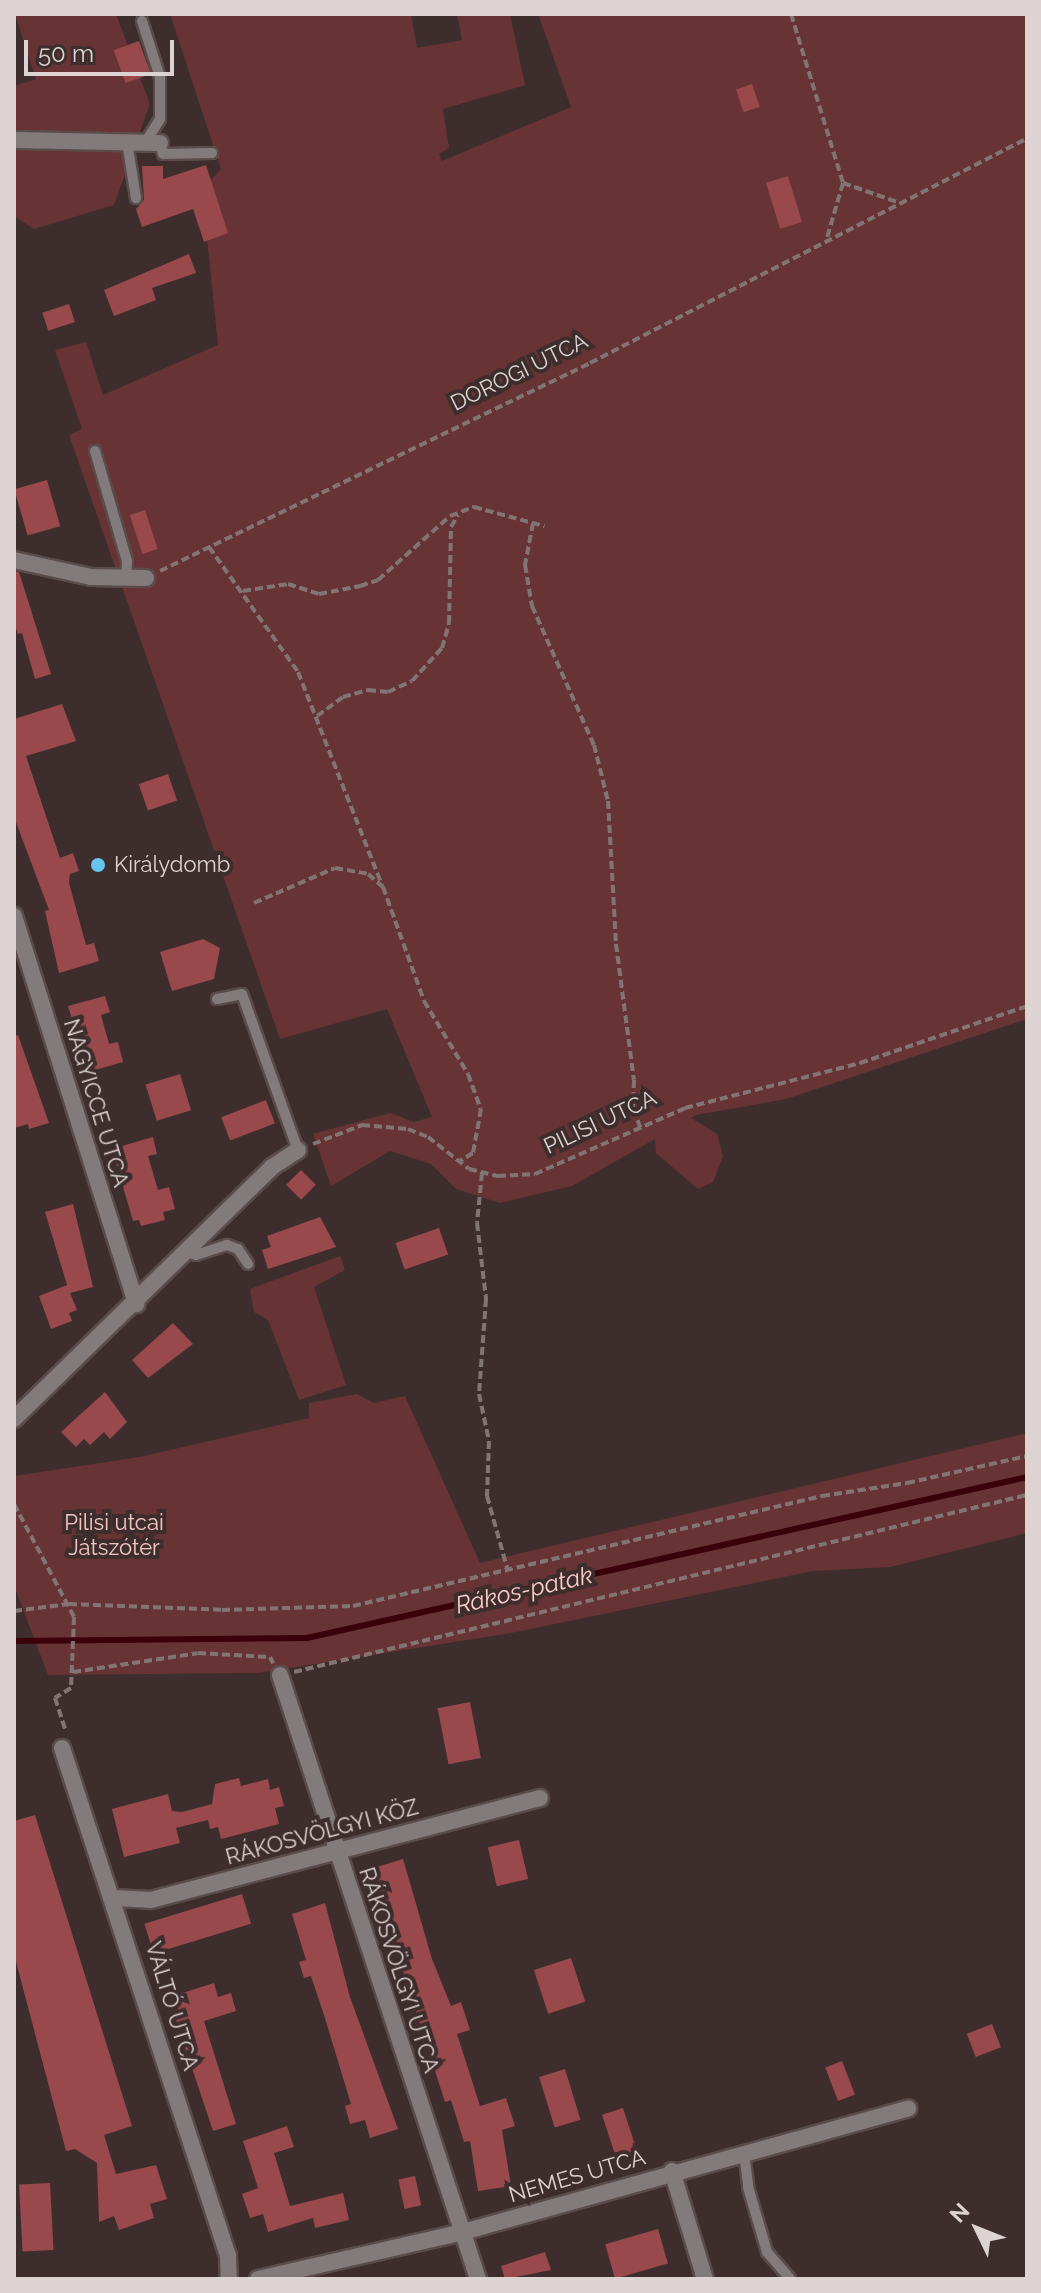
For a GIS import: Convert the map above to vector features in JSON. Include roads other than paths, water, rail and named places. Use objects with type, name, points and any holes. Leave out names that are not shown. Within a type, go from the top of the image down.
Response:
[{"type":"street","points":[[14,140],[153,143]]},
{"type":"street","points":[[14,560],[126,579],[146,578]]},
{"type":"street","name":"NAGYICCE UTCA","points":[[14,916],[136,1304]]},
{"type":"street","points":[[14,1419],[136,1304],[272,1167],[298,1150]]},
{"type":"street","name":"RÁKOSVÖLGYI UTCA","points":[[280,1675],[478,2279]]},
{"type":"street","name":"VÁLTÓ UTCA","points":[[62,1748],[115,1898],[228,2256],[229,2279]]},
{"type":"street","name":"RÁKOSVÖLGYI KÖZ","points":[[115,1898],[151,1900],[540,1798]]},
{"type":"street","name":"NEMES UTCA","points":[[258,2279],[463,2232],[672,2171],[908,2109]]},
{"type":"street","points":[[672,2171],[705,2279]]},
{"type":"lane","points":[[142,21],[160,77],[160,119],[153,143],[163,154],[212,153]]},
{"type":"lane","points":[[127,142],[136,198]]},
{"type":"lane","points":[[95,451],[127,561],[126,579]]},
{"type":"lane","points":[[217,999],[242,994],[298,1150]]},
{"type":"lane","points":[[187,1252],[196,1255],[227,1245],[238,1249],[248,1264]]},
{"type":"lane","points":[[744,2152],[748,2187],[767,2252],[790,2278]]},
{"type":"waterway","name":"Rákos-patak","points":[[14,1641],[307,1638],[1027,1477]]},
{"type":"place","name":"Királydomb","points":[[98,865]]},
{"type":"park label","name":"Pilisi utcai Játszótér","points":[[114,1534]]}]
